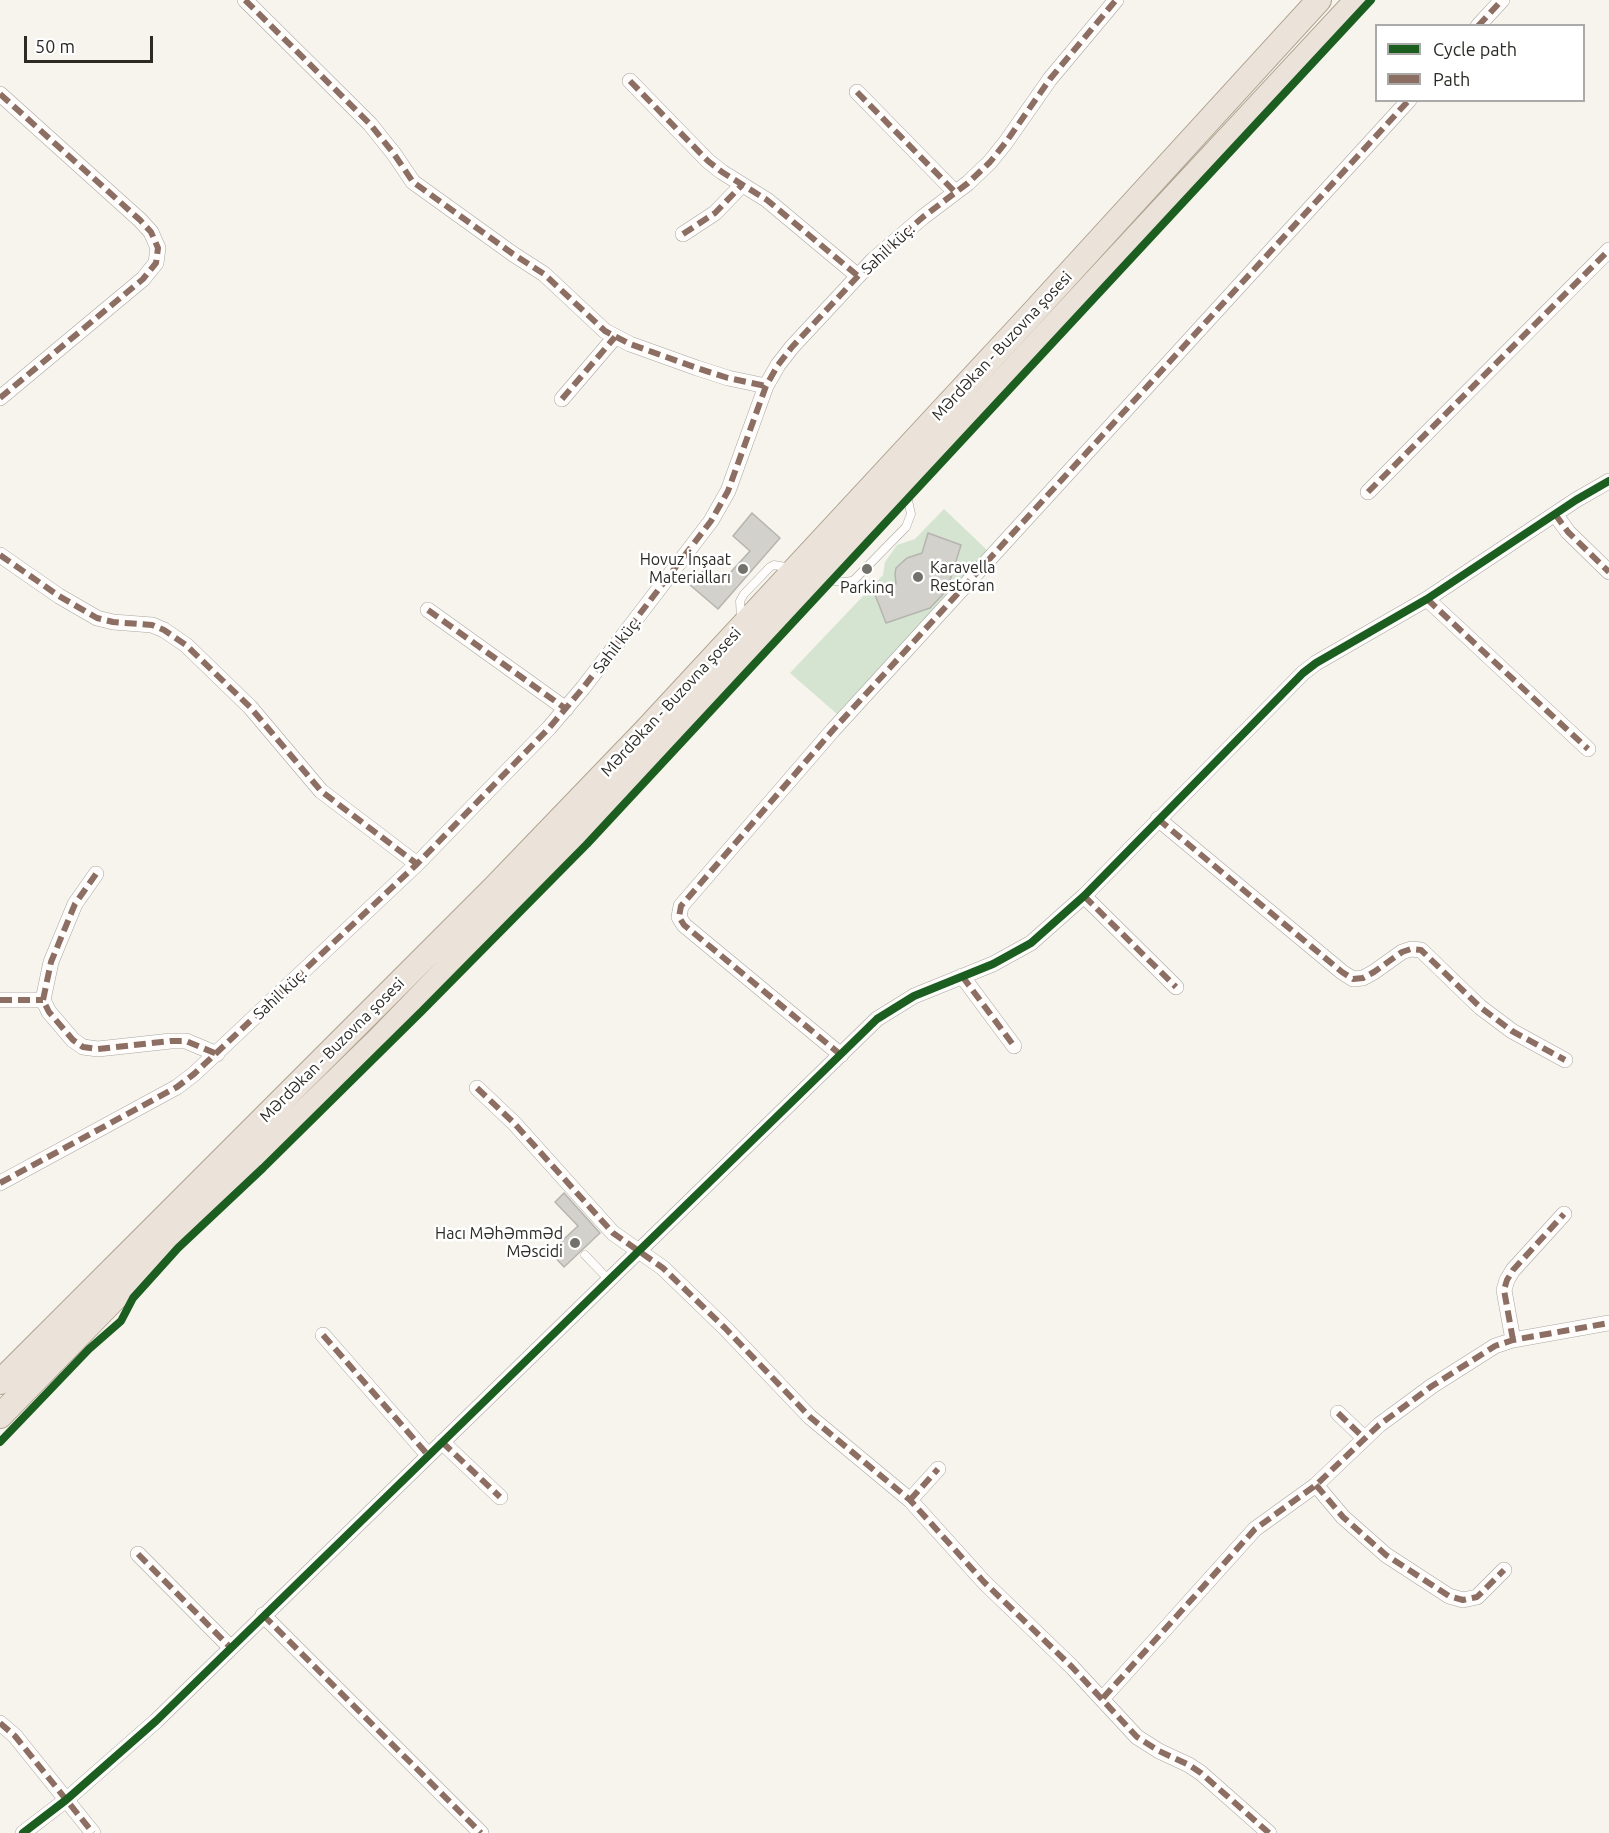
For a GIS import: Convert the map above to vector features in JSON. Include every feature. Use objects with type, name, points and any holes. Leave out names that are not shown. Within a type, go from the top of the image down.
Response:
[{"type":"main road","name":"Mərdəkan - Buzovna şosesi","points":[[0,1382],[494,888],[646,730],[1319,0]]},
{"type":"main road","name":"Mərdəkan - Buzovna şosesi","points":[[0,1416],[155,1257],[378,1040],[504,912],[664,745],[1357,0]]},
{"type":"street","points":[[245,0],[370,124],[413,182],[544,274],[593,321],[615,337],[697,368],[766,386]]},
{"type":"street","name":"Sahil küç.","points":[[0,1183],[177,1087],[217,1054],[417,864],[566,709],[698,542],[711,521],[728,491],[766,386],[778,364],[892,242],[990,162],[1050,79],[1116,0]]},
{"type":"street","points":[[1480,24],[1502,0]]},
{"type":"street","points":[[630,81],[708,161],[767,200],[858,276]]},
{"type":"street","points":[[857,92],[955,192]]},
{"type":"street","points":[[0,94],[140,220],[152,232],[158,248],[156,263],[143,279],[0,398]]},
{"type":"street","points":[[841,1055],[684,925],[679,917],[681,906],[833,730],[1408,102]]},
{"type":"street","points":[[683,234],[715,213],[742,185]]},
{"type":"street","points":[[1368,492],[1609,250]]},
{"type":"street","points":[[562,399],[615,337]]},
{"type":"street","points":[[23,1833],[66,1800],[156,1721],[878,1019],[893,1008],[932,987],[1016,953],[1048,929],[1084,896],[1158,819],[1316,663],[1427,599],[1609,481]]},
{"type":"street","points":[[1555,514],[1568,532],[1609,572]]},
{"type":"street","points":[[0,555],[59,596],[97,618],[113,622],[152,625],[186,645],[250,707],[321,790],[417,864]]},
{"type":"street","points":[[1427,599],[1588,749]]},
{"type":"street","points":[[428,610],[566,709]]},
{"type":"street","points":[[1158,819],[1353,979],[1363,978],[1402,952],[1411,949],[1421,950],[1480,1007],[1512,1031],[1565,1060]]},
{"type":"street","points":[[96,874],[75,904],[51,962],[43,1000],[49,1012],[73,1040],[83,1047],[98,1049],[186,1041],[217,1054]]},
{"type":"street","points":[[1084,896],[1176,987]]},
{"type":"street","points":[[962,976],[1014,1046]]},
{"type":"street","points":[[0,1000],[43,1000]]},
{"type":"street","points":[[477,1089],[514,1122],[613,1233],[672,1277],[725,1328],[810,1417],[910,1500],[984,1582],[1103,1698],[1146,1744],[1201,1773],[1269,1833]]},
{"type":"street","points":[[1513,1340],[1504,1290],[1507,1280],[1513,1270],[1564,1214]]},
{"type":"street","points":[[1103,1698],[1255,1529],[1316,1485],[1364,1438],[1405,1405],[1495,1346],[1513,1340],[1609,1323]]},
{"type":"street","points":[[323,1335],[428,1455]]},
{"type":"street","points":[[1338,1413],[1364,1438]]},
{"type":"street","points":[[442,1442],[500,1497]]},
{"type":"street","points":[[910,1500],[938,1469]]},
{"type":"street","points":[[1316,1485],[1343,1517],[1386,1555],[1449,1596],[1463,1600],[1477,1597],[1504,1570]]},
{"type":"street","points":[[138,1554],[230,1647]]},
{"type":"street","points":[[263,1615],[481,1833]]},
{"type":"street","points":[[0,1723],[15,1736],[93,1833]]},
{"type":"lane","points":[[585,1255],[609,1280]]},
{"type":"green space","points":[[944,509],[988,551],[837,714],[790,673],[883,575],[885,562],[897,545],[915,539]]},
{"type":"building","points":[[752,513],[780,538],[718,609],[690,585],[703,571],[719,585],[750,551],[733,536]]},
{"type":"building","points":[[928,533],[961,545],[947,590],[930,608],[886,623],[874,592],[896,584],[896,568],[907,558],[922,553]]},
{"type":"building","points":[[564,1193],[600,1233],[564,1267],[550,1252],[578,1226],[555,1202]]},
{"type":"marked path","points":[[245,0],[370,124],[413,182],[544,274],[605,331],[630,344],[697,368],[728,378],[766,386]]},
{"type":"marked path","points":[[0,1183],[177,1087],[194,1074],[417,864],[549,728],[583,688],[711,521],[728,491],[766,386],[792,347],[873,260],[923,217],[968,183],[990,162],[1050,79],[1116,0]]},
{"type":"marked path","points":[[1480,24],[1502,0]]},
{"type":"marked path","points":[[630,81],[708,161],[767,200],[858,276]]},
{"type":"marked path","points":[[857,92],[955,192]]},
{"type":"marked path","points":[[0,94],[140,220],[151,232],[158,248],[156,263],[143,279],[0,398]]},
{"type":"marked path","points":[[841,1055],[684,925],[679,917],[681,906],[833,730],[1407,102]]},
{"type":"marked path","points":[[683,234],[715,213],[742,185]]},
{"type":"marked path","points":[[1368,492],[1609,250]]},
{"type":"marked path","points":[[562,399],[615,337]]},
{"type":"marked path","points":[[1555,514],[1568,532],[1609,572]]},
{"type":"marked path","points":[[0,555],[59,596],[97,618],[113,622],[152,625],[186,645],[250,707],[321,791],[417,864]]},
{"type":"marked path","points":[[1427,599],[1588,749]]},
{"type":"marked path","points":[[428,610],[566,709]]},
{"type":"marked path","points":[[1158,819],[1353,979],[1363,978],[1374,972],[1402,952],[1411,949],[1421,950],[1480,1007],[1512,1031],[1565,1060]]},
{"type":"marked path","points":[[96,874],[75,904],[51,962],[43,1000],[49,1012],[73,1040],[83,1047],[98,1049],[186,1041],[217,1054]]},
{"type":"marked path","points":[[1084,896],[1176,987]]},
{"type":"marked path","points":[[962,976],[1014,1046]]},
{"type":"marked path","points":[[0,1000],[43,1000]]},
{"type":"marked path","points":[[477,1088],[514,1123],[613,1233],[663,1268],[725,1328],[810,1417],[910,1500],[984,1582],[1072,1667],[1137,1737],[1201,1773],[1269,1833]]},
{"type":"marked path","points":[[1513,1340],[1504,1290],[1507,1280],[1513,1270],[1564,1214]]},
{"type":"marked path","points":[[1103,1698],[1255,1529],[1316,1485],[1379,1425],[1432,1386],[1495,1346],[1513,1340],[1609,1323]]},
{"type":"marked path","points":[[323,1335],[428,1455]]},
{"type":"marked path","points":[[1338,1413],[1364,1438]]},
{"type":"marked path","points":[[442,1442],[500,1497]]},
{"type":"marked path","points":[[910,1500],[938,1469]]},
{"type":"marked path","points":[[1316,1485],[1343,1517],[1386,1555],[1449,1596],[1463,1600],[1477,1597],[1504,1570]]},
{"type":"marked path","points":[[138,1554],[230,1647]]},
{"type":"marked path","points":[[263,1615],[481,1833]]},
{"type":"marked path","points":[[0,1723],[15,1736],[93,1833]]},
{"type":"cycle path","points":[[0,1442],[89,1349],[121,1321],[133,1298],[178,1248],[263,1168],[422,1011],[587,844],[1371,0]]},
{"type":"cycle path","points":[[23,1833],[66,1800],[156,1721],[877,1019],[914,996],[993,964],[1031,943],[1084,896],[1303,673],[1316,663],[1427,599],[1576,500],[1609,481]]},
{"type":"place","name":"Hovuz İnşaat Materialları","points":[[743,569]]},
{"type":"place","name":"Parkinq","points":[[867,569]]},
{"type":"place","name":"Karavella Restoran","points":[[918,577]]},
{"type":"place","name":"Hacı Məhəmməd Məscidi","points":[[575,1243]]}]
